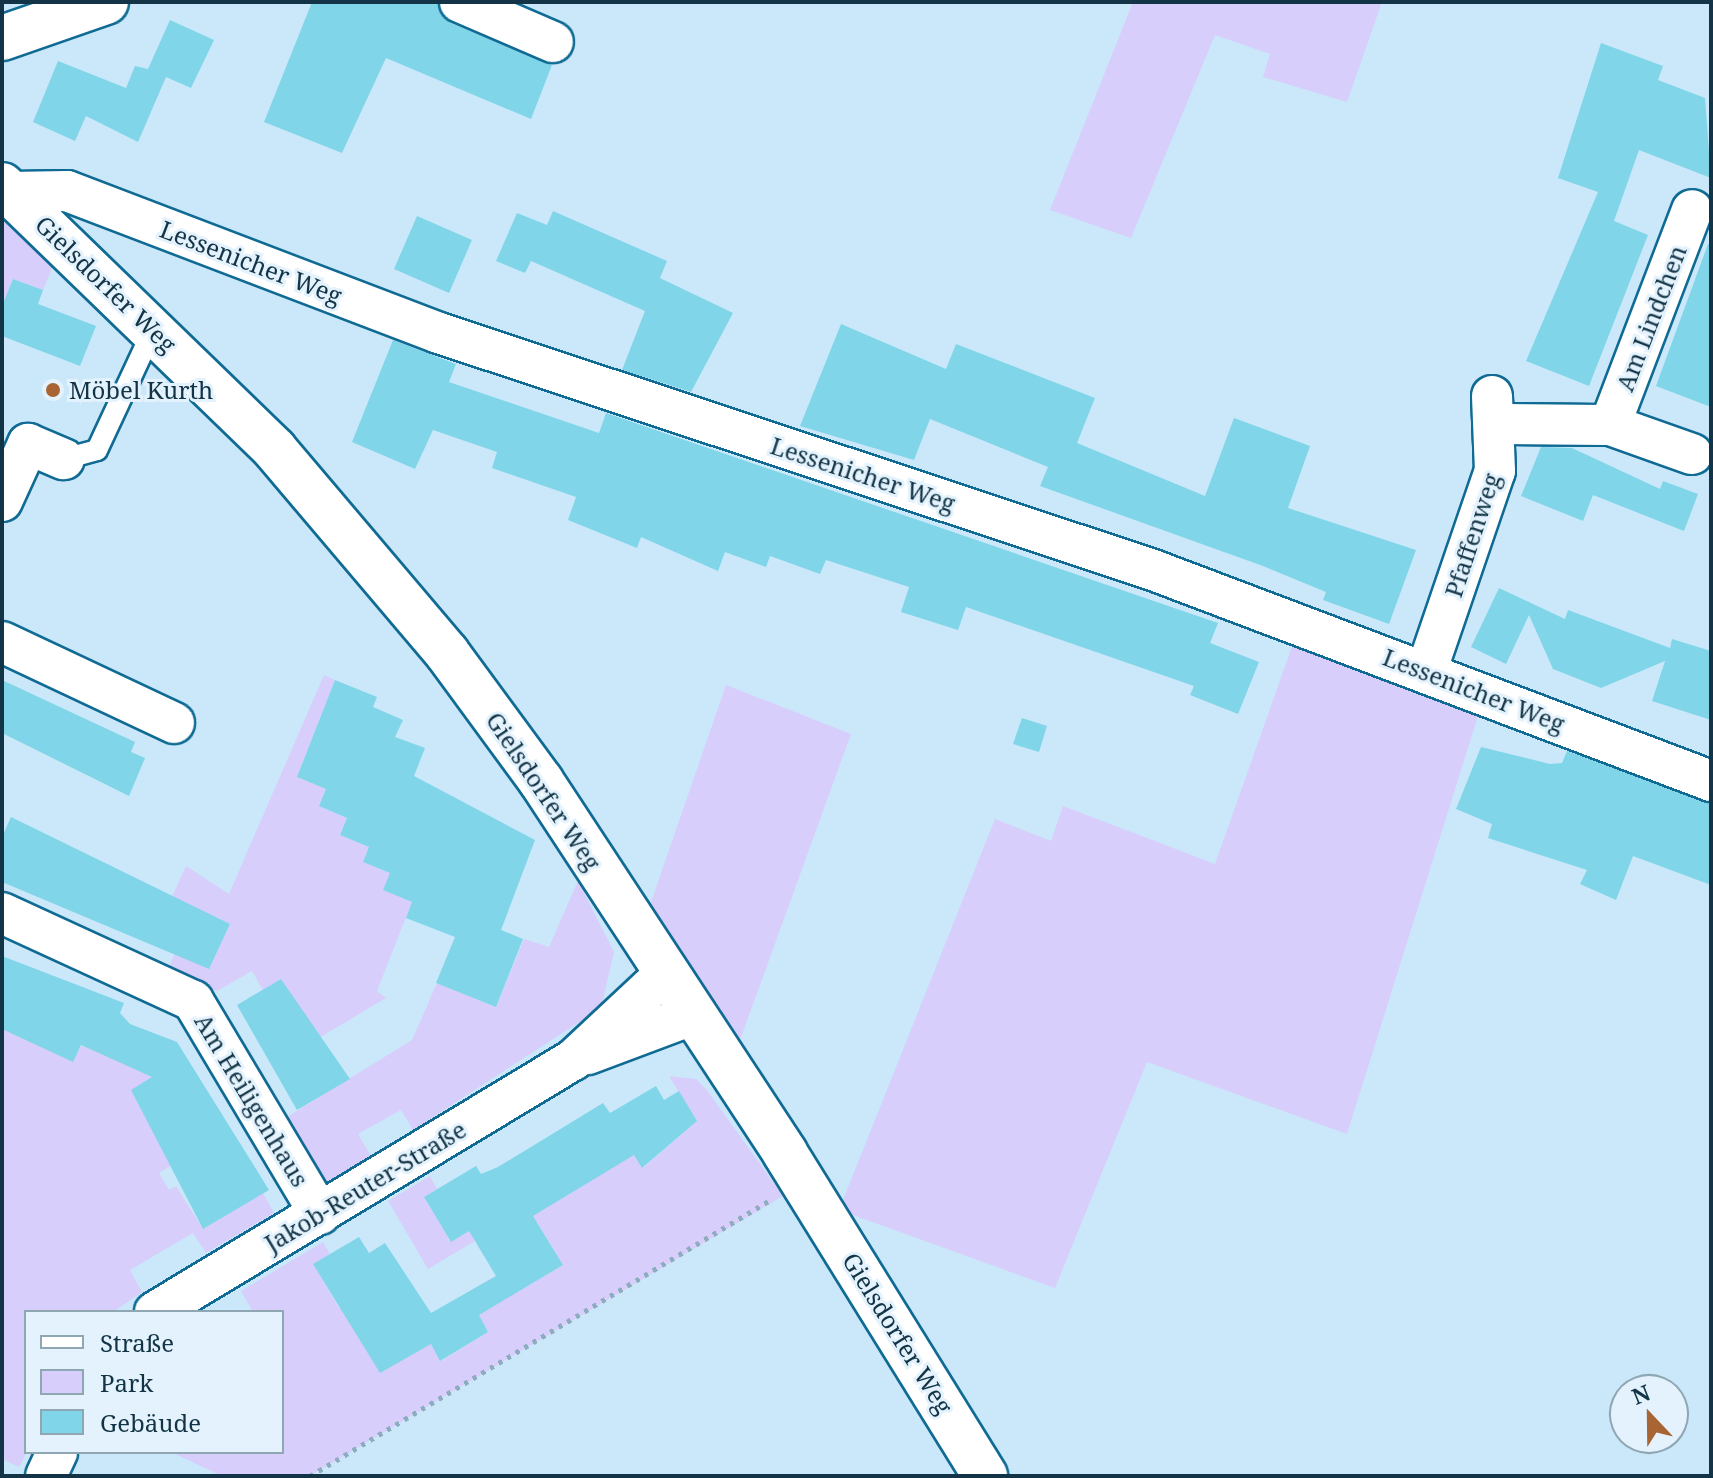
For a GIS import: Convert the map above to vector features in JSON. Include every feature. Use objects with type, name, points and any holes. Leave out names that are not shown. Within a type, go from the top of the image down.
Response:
[{"type":"street","points":[[2,38],[106,2]]},
{"type":"street","points":[[460,2],[553,42]]},
{"type":"street","name":"Gielsdorfer Weg","points":[[6,188],[305,483],[447,653],[541,781],[802,1182],[985,1476]]},
{"type":"street","name":"Lessenicher Weg","points":[[6,188],[67,191],[439,333],[1153,570],[1711,781]]},
{"type":"street","name":"Am Lindchen","points":[[1610,425],[1692,210]]},
{"type":"street","name":"Pfaffenweg","points":[[1426,672],[1495,471],[1495,410],[1610,425]]},
{"type":"street","points":[[1610,425],[1692,454]]},
{"type":"street","points":[[2,501],[28,444],[64,459]]},
{"type":"street","points":[[2,642],[174,723]]},
{"type":"street","name":"Am Heiligenhaus","points":[[2,913],[193,1001],[320,1214]]},
{"type":"street","name":"Jakob-Reuter-Straße","points":[[573,1060],[665,974]]},
{"type":"street","name":"Jakob-Reuter-Straße","points":[[158,1310],[573,1060],[692,1015]]},
{"type":"street","points":[[46,1476],[56,1454]]},
{"type":"lane","points":[[64,459],[97,450],[153,330]]},
{"type":"path","points":[[310,1476],[802,1182]]},
{"type":"green space","points":[[1133,2],[1382,2],[1347,102],[1263,77],[1270,54],[1215,35],[1131,238],[1050,210]]},
{"type":"green space","points":[[2,220],[53,266],[43,290],[13,279],[3,305]]},
{"type":"green space","points":[[1295,638],[1478,716],[1347,1134],[1147,1062],[1055,1288],[839,1210],[995,819],[1051,841],[1063,806],[1215,864]]},
{"type":"green space","points":[[324,675],[335,680],[297,777],[326,789],[319,806],[347,818],[340,835],[369,847],[364,862],[390,873],[384,890],[412,902],[377,991],[386,998],[314,1041],[281,979],[263,990],[252,971],[217,991],[168,969],[175,953],[209,968],[230,924],[172,897],[186,866],[229,894]]},
{"type":"green space","points":[[726,685],[851,734],[739,1043],[650,905]]},
{"type":"green space","points":[[578,881],[614,952],[601,1008],[413,1130],[401,1110],[358,1134],[371,1156],[326,1182],[287,1117],[412,1040],[437,983],[496,1007],[524,939],[549,947]]},
{"type":"green space","points":[[10,1015],[73,1061],[81,1046],[162,1066],[172,1165],[159,1173],[169,1190],[176,1186],[203,1229],[263,1193],[274,1213],[206,1253],[193,1233],[130,1270],[142,1292],[116,1310],[24,1310],[26,1454],[19,1467],[2,1459],[2,1032]]},
{"type":"green space","points":[[669,1076],[696,1079],[706,1089],[783,1196],[310,1476],[222,1476],[175,1454],[284,1454],[284,1310],[252,1310],[241,1291],[323,1242],[330,1254],[314,1265],[339,1308],[385,1282],[348,1318],[380,1372],[431,1344],[441,1361],[488,1332],[466,1293],[496,1276],[509,1297],[563,1265],[537,1222],[475,1241],[428,1269],[388,1201],[430,1176],[437,1189],[424,1197],[451,1242],[517,1199],[498,1167],[511,1159],[525,1184],[634,1155],[643,1168],[697,1121]]},
{"type":"building","points":[[312,2],[437,2],[451,23],[552,65],[531,119],[386,58],[342,153],[264,122]]},
{"type":"building","points":[[170,20],[214,40],[191,88],[166,77],[138,142],[86,116],[75,141],[33,122],[58,61],[126,88],[135,66],[148,69]]},
{"type":"building","points":[[1601,43],[1663,66],[1658,80],[1705,98],[1711,178],[1639,150],[1614,221],[1648,235],[1589,386],[1526,361],[1598,192],[1558,178]]},
{"type":"building","points":[[553,211],[667,261],[660,278],[733,313],[691,392],[622,370],[645,311],[531,261],[525,273],[496,261],[517,213],[547,225]]},
{"type":"building","points":[[417,216],[472,240],[449,293],[394,269]]},
{"type":"building","points":[[1708,244],[1711,244],[1711,407],[1656,386]]},
{"type":"building","points":[[13,279],[43,290],[38,304],[96,326],[80,366],[2,336],[2,306]]},
{"type":"building","points":[[841,324],[946,369],[956,344],[1095,398],[1077,443],[1205,496],[1234,418],[1310,446],[1288,508],[1416,550],[1389,624],[1323,600],[1326,592],[1263,566],[1040,486],[1048,467],[930,419],[914,460],[800,426]]},
{"type":"building","points":[[393,340],[456,364],[449,382],[599,433],[606,413],[1218,623],[1210,643],[1259,662],[1238,714],[1190,695],[1194,686],[966,607],[958,630],[901,612],[909,587],[826,560],[820,574],[770,556],[766,567],[725,552],[718,571],[641,537],[637,548],[568,520],[576,497],[492,468],[497,452],[433,430],[415,469],[352,442]]},
{"type":"building","points":[[1541,447],[1572,448],[1660,489],[1663,481],[1698,494],[1684,531],[1593,495],[1583,521],[1521,496]]},
{"type":"building","points":[[1499,588],[1565,619],[1568,610],[1670,648],[1672,639],[1711,651],[1711,720],[1652,701],[1665,661],[1601,688],[1553,669],[1529,615],[1506,664],[1471,647]]},
{"type":"building","points":[[2,680],[135,742],[131,752],[145,758],[129,796],[2,733]]},
{"type":"building","points":[[335,680],[377,697],[373,707],[403,720],[395,737],[425,748],[414,776],[535,840],[501,930],[523,939],[496,1007],[436,983],[455,937],[406,918],[412,902],[383,890],[390,873],[363,862],[369,847],[340,835],[347,818],[319,806],[326,789],[297,777]]},
{"type":"building","points":[[1022,718],[1047,726],[1039,752],[1013,744]]},
{"type":"building","points":[[1481,747],[1550,764],[1562,763],[1567,751],[1711,803],[1711,885],[1633,856],[1616,900],[1580,884],[1587,870],[1488,838],[1492,824],[1456,809]]},
{"type":"building","points":[[11,817],[230,924],[209,969],[2,882],[2,837]]},
{"type":"building","points":[[2,956],[124,1003],[120,1013],[130,1024],[177,1042],[269,1190],[203,1229],[131,1090],[152,1077],[81,1045],[73,1062],[2,1029]]},
{"type":"building","points":[[281,979],[350,1079],[297,1110],[237,1005]]},
{"type":"building","points":[[656,1086],[664,1100],[679,1091],[697,1121],[642,1168],[634,1155],[533,1216],[563,1265],[479,1315],[488,1332],[440,1361],[431,1344],[380,1373],[313,1264],[359,1237],[369,1253],[385,1243],[431,1313],[496,1276],[469,1231],[451,1242],[424,1197],[476,1166],[481,1174],[498,1167],[603,1103],[610,1113]]},
{"type":"place","name":"Möbel Kurth","points":[[53,390]]}]
